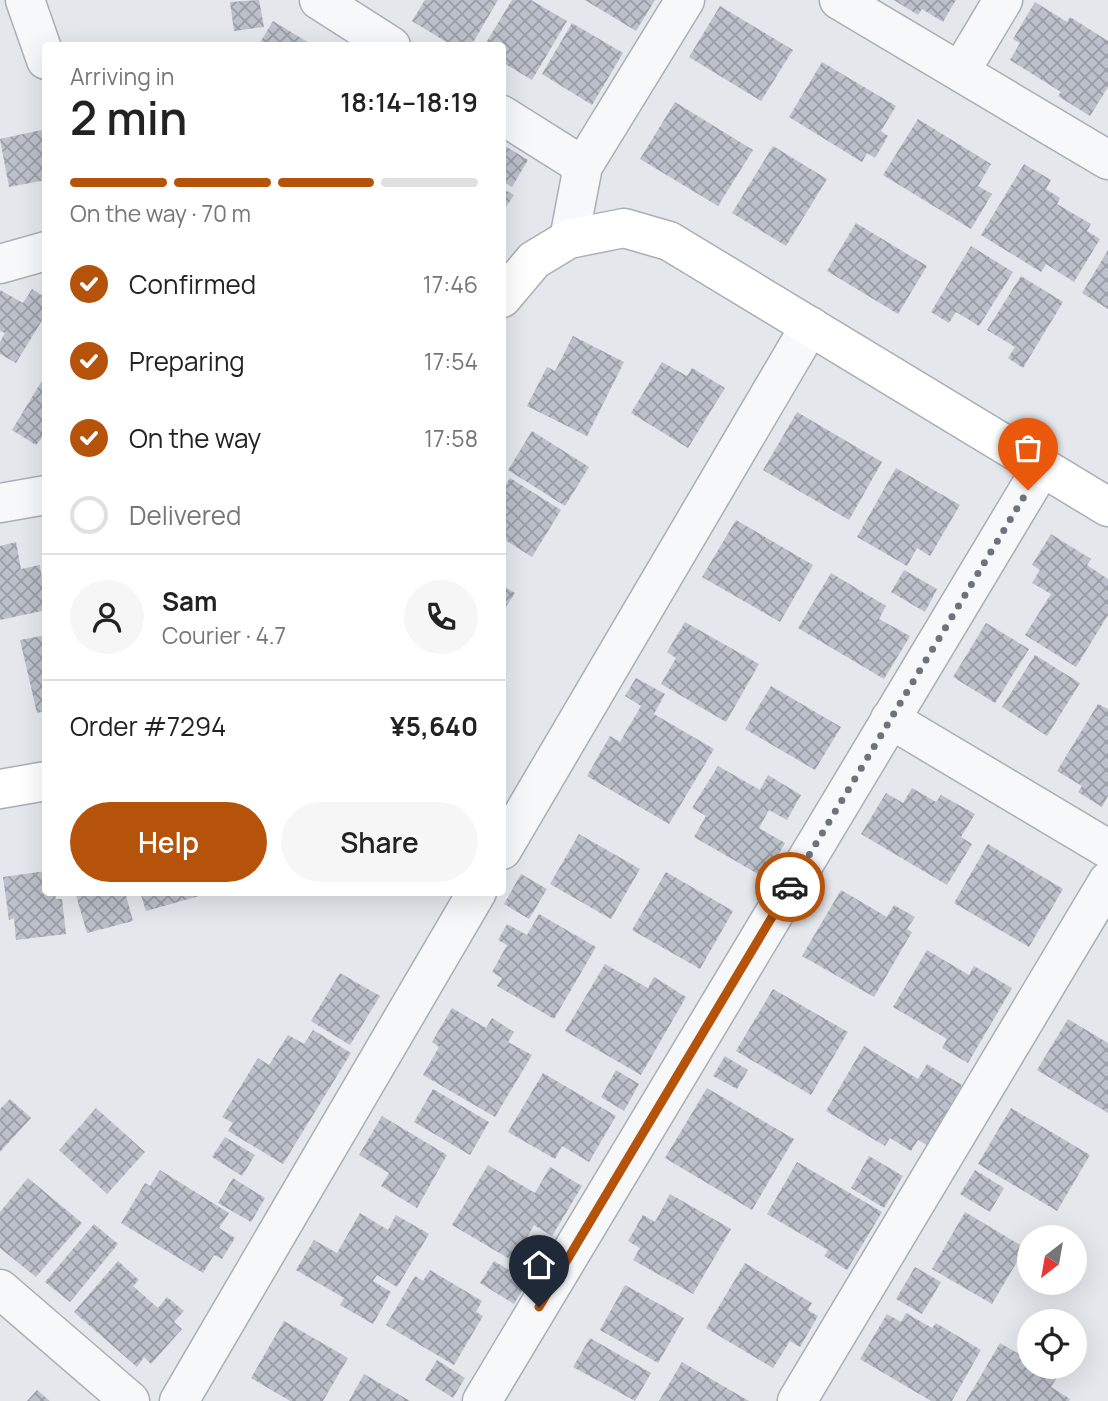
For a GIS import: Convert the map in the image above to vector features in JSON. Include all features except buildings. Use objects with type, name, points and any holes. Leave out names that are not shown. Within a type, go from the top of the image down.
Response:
[{"type":"street","points":[[25,0],[42,49]]},
{"type":"street","points":[[319,0],[385,42]]},
{"type":"street","points":[[569,239],[583,166],[685,0]]},
{"type":"street","points":[[839,0],[1108,160]]},
{"type":"street","points":[[960,72],[1003,0]]},
{"type":"street","points":[[506,118],[583,166]]},
{"type":"street","points":[[506,293],[534,260],[569,239],[624,228],[669,240],[1108,507]]},
{"type":"street","points":[[0,264],[42,252]]},
{"type":"street","points":[[506,843],[810,326]]},
{"type":"street","points":[[482,1401],[1042,467]]},
{"type":"street","points":[[0,503],[42,496]]},
{"type":"street","points":[[891,719],[1108,849]]},
{"type":"street","points":[[0,789],[42,782]]},
{"type":"street","points":[[797,1401],[1108,880]]},
{"type":"street","points":[[179,1401],[475,896]]},
{"type":"street","points":[[0,1289],[130,1401]]},
{"type":"way so far","points":[[790,887],[1028,490]]},
{"type":"route","points":[[539,1307],[790,887]]}]
